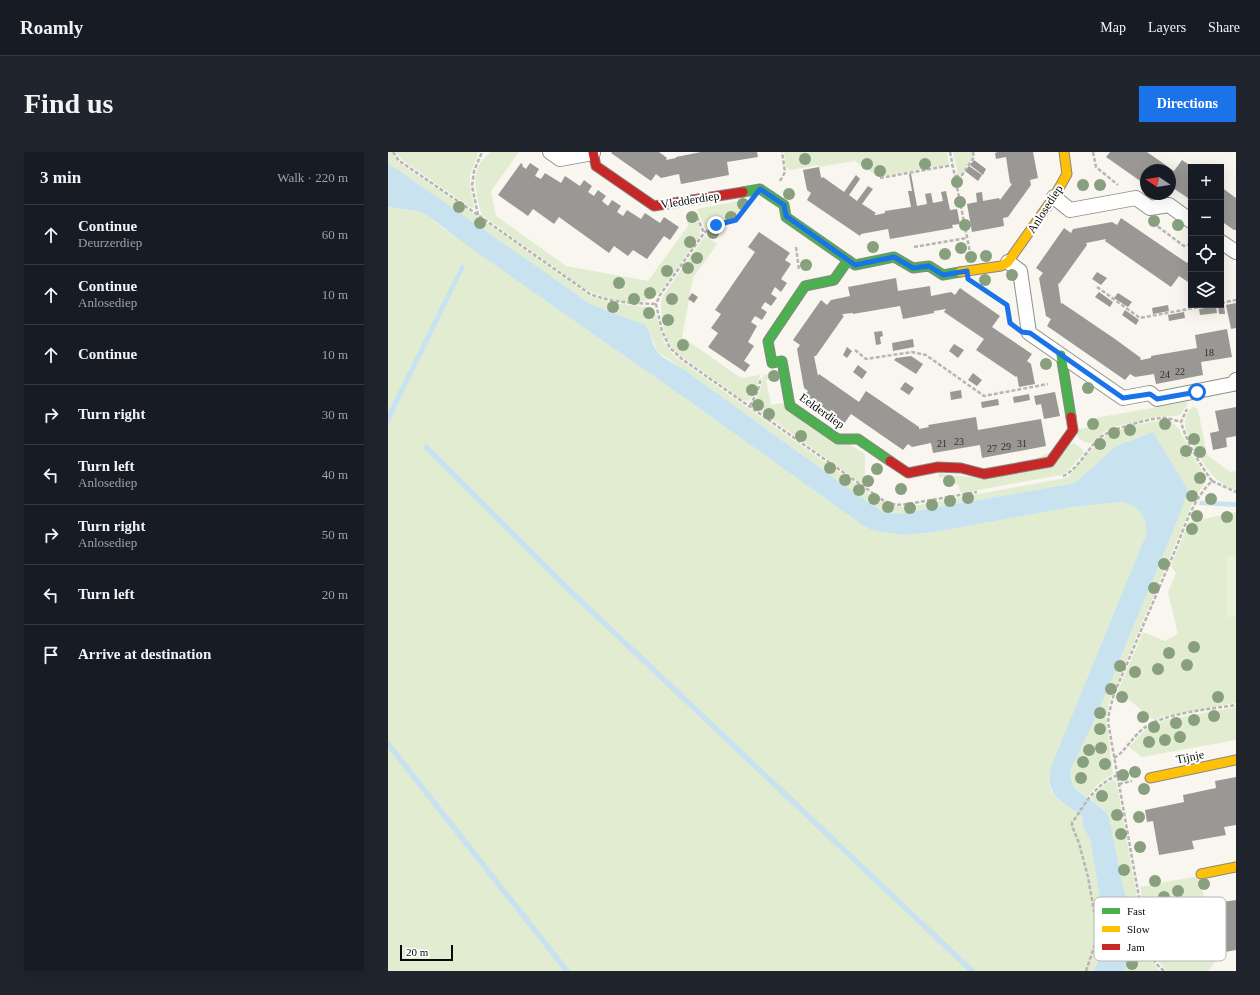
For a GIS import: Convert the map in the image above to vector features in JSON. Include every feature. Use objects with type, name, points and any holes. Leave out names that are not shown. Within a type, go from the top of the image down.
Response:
[{"type":"street","name":"Vledderdiep","points":[[550,152],[560,159],[593,153],[596,166],[654,206],[760,189]]},
{"type":"street","name":"Anlosediep","points":[[1008,262],[1054,197],[1068,174],[1064,152]]},
{"type":"street","points":[[760,189],[784,205],[786,216],[855,265],[894,257],[913,268],[929,266],[943,275],[1001,266],[1008,262],[1020,272],[1030,333],[1123,398],[1150,394],[1157,399],[1233,384],[1236,380]]},
{"type":"street","points":[[1054,197],[1070,210],[1136,198],[1150,208],[1169,205],[1188,219]]},
{"type":"street","points":[[1224,244],[1236,252]]},
{"type":"street","points":[[772,363],[768,341],[805,286],[834,280],[848,260]]},
{"type":"street","name":"Eelderdiep","points":[[772,363],[782,361],[790,406],[838,439],[858,439],[908,473],[938,467],[961,468],[984,474],[1050,462],[1073,430],[1061,355]]},
{"type":"street","name":"Tijnje","points":[[1150,778],[1236,760]]},
{"type":"street","points":[[1200,874],[1236,867]]},
{"type":"path","points":[[393,152],[399,161],[590,294],[609,300],[622,302],[656,304]]},
{"type":"path","points":[[478,215],[472,186],[474,171],[482,152]]},
{"type":"path","points":[[778,184],[786,172],[782,152]]},
{"type":"path","points":[[950,152],[967,238],[970,271],[968,279],[1007,305],[1009,317]]},
{"type":"path","points":[[955,176],[962,175],[974,157],[973,152]]},
{"type":"path","points":[[1093,152],[1096,167],[1136,198]]},
{"type":"path","points":[[880,178],[952,165]]},
{"type":"path","points":[[760,189],[736,220],[711,227],[704,233],[660,295],[656,304],[662,331],[670,348],[682,359],[878,497],[890,503],[896,505],[908,504],[978,492]]},
{"type":"path","points":[[1153,223],[1184,246],[1188,245]]},
{"type":"path","points":[[907,248],[967,238]]},
{"type":"path","points":[[1097,287],[1140,318],[1194,308]]},
{"type":"path","points":[[1224,302],[1236,300]]},
{"type":"path","points":[[855,350],[866,359],[912,352],[926,355],[984,396],[1064,381]]},
{"type":"path","points":[[750,406],[758,390],[762,375],[772,363]]},
{"type":"path","points":[[1061,477],[1070,472],[1103,434],[1116,429],[1160,418],[1167,418],[1181,422],[1187,439],[1202,467],[1212,481],[1236,492]]},
{"type":"path","points":[[1139,897],[1108,722],[1109,713],[1114,694],[1198,498],[1203,489],[1212,481]]},
{"type":"path","points":[[1114,758],[1121,754],[1139,732],[1156,721],[1168,717],[1236,705]]},
{"type":"path","points":[[1094,914],[1088,877],[1079,843],[1072,826],[1074,820],[1090,796],[1103,782],[1118,775]]},
{"type":"path","points":[[1086,971],[1094,948]]},
{"type":"path","points":[[1154,961],[1164,971]]},
{"type":"green space","points":[[388,152],[391,152],[399,163],[590,296],[611,303],[649,307],[656,315],[664,342],[674,356],[877,499],[888,504],[908,507],[1068,477],[1098,442],[1111,433],[1128,427],[1161,420],[1172,422],[1179,429],[1192,455],[1205,476],[1206,482],[1195,497],[1109,702],[1106,719],[1113,774],[1094,788],[1087,798],[1076,788],[1071,777],[1072,767],[1095,719],[1181,511],[1153,432],[1116,446],[1075,483],[899,514],[884,512],[866,501],[658,352],[647,328],[640,323],[588,303],[388,163]]},
{"type":"green space","points":[[395,152],[478,152],[470,176],[474,208],[402,160]]},
{"type":"green space","points":[[491,152],[519,152],[491,191],[496,216],[566,266],[648,281],[688,226],[686,214],[694,212],[700,228],[700,236],[659,293],[652,298],[643,301],[623,302],[593,293],[585,289],[482,215],[477,198],[475,181],[476,173],[484,158]]},
{"type":"green space","points":[[784,152],[947,152],[949,164],[878,177],[855,161],[790,170],[786,167]]},
{"type":"green space","points":[[953,152],[972,152],[973,157],[961,174],[958,174]]},
{"type":"green space","points":[[739,201],[741,209],[733,220],[705,228],[697,209]]},
{"type":"green space","points":[[388,207],[417,211],[427,215],[443,228],[861,524],[881,532],[905,535],[934,532],[1072,507],[1121,502],[1137,509],[1144,518],[1146,535],[1049,775],[1052,792],[1064,804],[1082,816],[1082,825],[1090,839],[1100,897],[1094,897],[1094,961],[1098,961],[1094,971],[388,971],[388,425],[465,267],[462,264],[388,412]]},
{"type":"green space","points":[[705,236],[717,244],[693,278],[682,337],[741,378],[760,375],[755,393],[748,401],[743,400],[680,355],[673,349],[665,335],[662,320],[662,297]]},
{"type":"green space","points":[[778,372],[779,377],[766,380],[771,405],[783,403],[865,454],[865,486],[755,407],[754,404],[764,375]]},
{"type":"green space","points":[[1186,402],[1188,403],[1180,415],[1177,416],[1161,416],[1114,427],[1102,433],[1093,442],[1089,443],[1078,438],[1076,430],[1091,427],[1090,419]]},
{"type":"green space","points":[[1193,406],[1198,410],[1207,455],[1230,472],[1236,471],[1236,490],[1221,483],[1215,477],[1205,465],[1192,443],[1186,431],[1185,420]]},
{"type":"green space","points":[[1074,443],[1082,449],[1084,453],[1067,472],[1061,475],[961,493],[958,484],[948,484],[943,477],[939,478],[938,473],[984,479]]},
{"type":"green space","points":[[1236,512],[1236,703],[1164,716],[1154,720],[1118,691],[1143,632],[1165,641],[1178,634],[1168,592],[1176,573],[1171,566],[1189,522]]},
{"type":"green space","points":[[1236,556],[1236,617],[1227,617],[1226,557]]},
{"type":"green space","points":[[1236,707],[1236,740],[1142,757],[1129,747],[1146,729],[1165,720]]},
{"type":"green space","points":[[1115,780],[1117,785],[1137,897],[1126,897],[1109,818],[1103,809],[1090,800],[1100,788]]},
{"type":"green space","points":[[1198,876],[1204,897],[1142,897],[1140,887]]},
{"type":"green space","points":[[1128,961],[1152,961],[1160,971],[1124,971]]},
{"type":"green space","points":[[1158,961],[1216,961],[1208,971],[1167,971]]},
{"type":"water","points":[[388,163],[588,303],[645,325],[659,354],[686,371],[866,501],[884,512],[899,514],[1075,483],[1116,446],[1153,432],[1188,490],[1178,519],[1095,719],[1072,767],[1071,776],[1073,784],[1077,790],[1097,805],[1109,817],[1126,897],[1100,897],[1090,839],[1082,825],[1082,816],[1056,797],[1050,785],[1050,777],[1051,767],[1146,535],[1144,518],[1137,509],[1121,502],[1072,507],[934,532],[905,535],[870,529],[472,249],[427,215],[417,211],[388,207]]},
{"type":"water","points":[[462,264],[465,267],[388,425],[388,412]]},
{"type":"water","points":[[1200,501],[1236,502],[1236,507],[1199,505]]},
{"type":"water","points":[[1098,961],[1128,961],[1124,971],[1094,971]]},
{"type":"building","points":[[659,152],[667,158],[666,160],[701,152],[757,152],[758,157],[727,162],[729,175],[681,184],[679,174],[661,178],[656,174],[651,181],[611,153]]},
{"type":"building","points":[[1033,152],[1038,178],[1030,180],[1031,185],[1008,217],[1003,218],[1004,226],[972,232],[967,204],[977,202],[976,193],[982,192],[983,201],[999,198],[1000,200],[1012,184],[1010,183],[1006,157],[996,159],[995,153]]},
{"type":"building","points":[[1110,152],[1147,152],[1164,164],[1140,164],[1140,181],[1106,157]]},
{"type":"building","points":[[974,160],[986,169],[983,175],[970,165]]},
{"type":"building","points":[[1182,160],[1188,164],[1188,198],[1176,190],[1176,168]]},
{"type":"building","points":[[521,163],[526,169],[530,163],[539,169],[535,176],[541,179],[545,173],[561,183],[565,176],[580,186],[584,180],[592,186],[588,192],[594,196],[598,190],[606,196],[602,201],[608,206],[612,200],[621,206],[617,212],[623,216],[627,210],[641,219],[645,213],[660,223],[664,217],[679,227],[670,240],[664,236],[647,259],[633,250],[628,256],[614,246],[609,253],[559,217],[554,224],[533,209],[528,216],[498,195]]},
{"type":"building","points":[[969,166],[982,175],[978,181],[965,171]]},
{"type":"building","points":[[819,167],[822,178],[823,177],[844,192],[856,175],[860,179],[849,195],[857,201],[868,186],[873,189],[862,204],[876,213],[874,215],[885,213],[885,211],[911,207],[908,191],[912,191],[909,174],[911,174],[917,206],[927,204],[925,194],[931,193],[933,203],[943,201],[941,192],[946,191],[950,210],[957,209],[960,224],[952,225],[953,228],[890,239],[888,229],[861,234],[860,236],[807,200],[811,193],[807,190],[803,170]]},
{"type":"building","points":[[1224,189],[1236,198],[1236,230],[1224,223]]},
{"type":"building","points":[[1121,218],[1187,263],[1188,262],[1188,282],[1179,276],[1171,287],[1105,241],[1106,239],[1086,243],[1087,245],[1059,284],[1058,283],[1061,304],[1062,303],[1115,339],[1141,358],[1141,360],[1151,358],[1151,356],[1197,348],[1195,335],[1227,329],[1232,357],[1201,362],[1203,375],[1156,384],[1154,374],[1135,377],[1130,374],[1125,380],[1047,326],[1051,319],[1046,316],[1039,278],[1043,273],[1036,268],[1064,228],[1071,233],[1073,229],[1112,222],[1117,225]]},
{"type":"building","points":[[759,232],[790,253],[785,260],[791,264],[781,279],[787,283],[781,292],[775,287],[771,294],[777,298],[771,306],[765,302],[761,308],[767,312],[762,320],[755,316],[751,322],[757,326],[748,342],[754,346],[744,361],[750,365],[745,372],[708,347],[718,333],[711,328],[721,314],[715,310],[755,252],[748,247]]},
{"type":"building","points":[[1097,272],[1107,278],[1101,285],[1092,279]]},
{"type":"building","points":[[896,278],[898,291],[930,286],[931,296],[951,292],[955,295],[960,288],[1000,316],[992,327],[1032,354],[1027,361],[1031,364],[1035,384],[1019,387],[1017,376],[1016,377],[976,350],[984,339],[944,312],[946,309],[903,319],[900,306],[853,314],[843,314],[842,315],[844,316],[816,356],[814,356],[818,376],[819,374],[859,402],[866,391],[919,427],[919,429],[929,427],[928,425],[976,417],[978,430],[1041,419],[1046,446],[982,458],[980,445],[933,453],[931,443],[912,447],[908,444],[903,450],[851,414],[843,425],[803,398],[808,391],[804,388],[797,349],[800,345],[793,340],[821,300],[827,305],[831,300],[850,296],[848,287]]},
{"type":"building","points":[[1099,292],[1113,302],[1110,307],[1095,297]]},
{"type":"building","points":[[692,293],[698,297],[694,303],[688,299]]},
{"type":"building","points":[[1118,293],[1132,302],[1128,307],[1114,298]]},
{"type":"building","points":[[1236,303],[1236,328],[1231,329],[1226,305]]},
{"type":"building","points":[[1168,305],[1169,311],[1153,314],[1152,308]]},
{"type":"building","points":[[1224,305],[1225,314],[1219,314],[1218,308],[1224,308]]},
{"type":"building","points":[[1216,308],[1217,313],[1200,315],[1199,309]]},
{"type":"building","points":[[1125,310],[1139,320],[1136,325],[1122,315]]},
{"type":"building","points":[[1184,312],[1185,318],[1169,321],[1168,315]]},
{"type":"building","points":[[882,331],[883,336],[880,337],[881,344],[876,345],[874,332]]},
{"type":"building","points":[[913,339],[914,347],[893,351],[892,343]]},
{"type":"building","points":[[954,344],[964,350],[958,358],[949,351]]},
{"type":"building","points":[[847,347],[852,351],[847,358],[843,355]]},
{"type":"building","points":[[911,356],[923,364],[916,374],[894,360],[896,358]]},
{"type":"building","points":[[858,365],[867,372],[862,379],[853,372]]},
{"type":"building","points":[[973,373],[982,380],[977,386],[968,380]]},
{"type":"building","points":[[905,382],[914,388],[909,395],[900,389]]},
{"type":"building","points":[[961,390],[962,398],[951,400],[950,392]]},
{"type":"building","points":[[1055,392],[1060,416],[1044,419],[1041,404],[1036,405],[1034,396]]},
{"type":"building","points":[[1029,394],[1030,400],[1014,403],[1013,397]]},
{"type":"building","points":[[998,399],[999,405],[982,408],[981,402]]},
{"type":"building","points":[[1236,407],[1236,436],[1226,438],[1227,447],[1213,450],[1210,433],[1219,431],[1215,411]]},
{"type":"building","points":[[1236,777],[1236,825],[1224,827],[1226,835],[1192,841],[1194,849],[1159,855],[1153,821],[1147,822],[1145,810],[1184,802],[1183,795],[1216,788],[1215,781]]},
{"type":"building","points":[[1236,900],[1236,950],[1226,952],[1226,902]]},
{"type":"waterway","points":[[426,447],[566,587],[972,971]]},
{"type":"waterway","points":[[388,744],[567,971]]},
{"type":"traffic: fast","points":[[743,192],[760,189],[784,205],[786,217],[855,265],[894,257],[913,268],[929,266],[943,275],[960,272]]},
{"type":"traffic: fast","points":[[848,260],[834,280],[805,286],[768,341],[772,363],[782,361],[790,406],[838,439],[858,439],[890,461]]},
{"type":"traffic: fast","points":[[1061,355],[1071,417]]},
{"type":"traffic: slow","points":[[960,272],[1001,266],[1008,262],[1054,197],[1067,174],[1064,152]]},
{"type":"traffic: slow","points":[[1150,778],[1236,760]]},
{"type":"traffic: slow","points":[[1201,874],[1236,867]]},
{"type":"traffic: jam","points":[[593,152],[596,166],[654,206],[743,192]]},
{"type":"traffic: jam","points":[[890,461],[908,473],[938,467],[961,468],[984,474],[1050,462],[1073,430],[1071,417]]},
{"type":"route","points":[[716,225],[736,220],[760,189],[784,205],[786,216],[855,265],[894,257],[913,268],[929,266],[943,275],[967,271],[968,279],[1007,305],[1010,323],[1022,332],[1030,333],[1123,398],[1150,394],[1157,399],[1197,392]]}]
